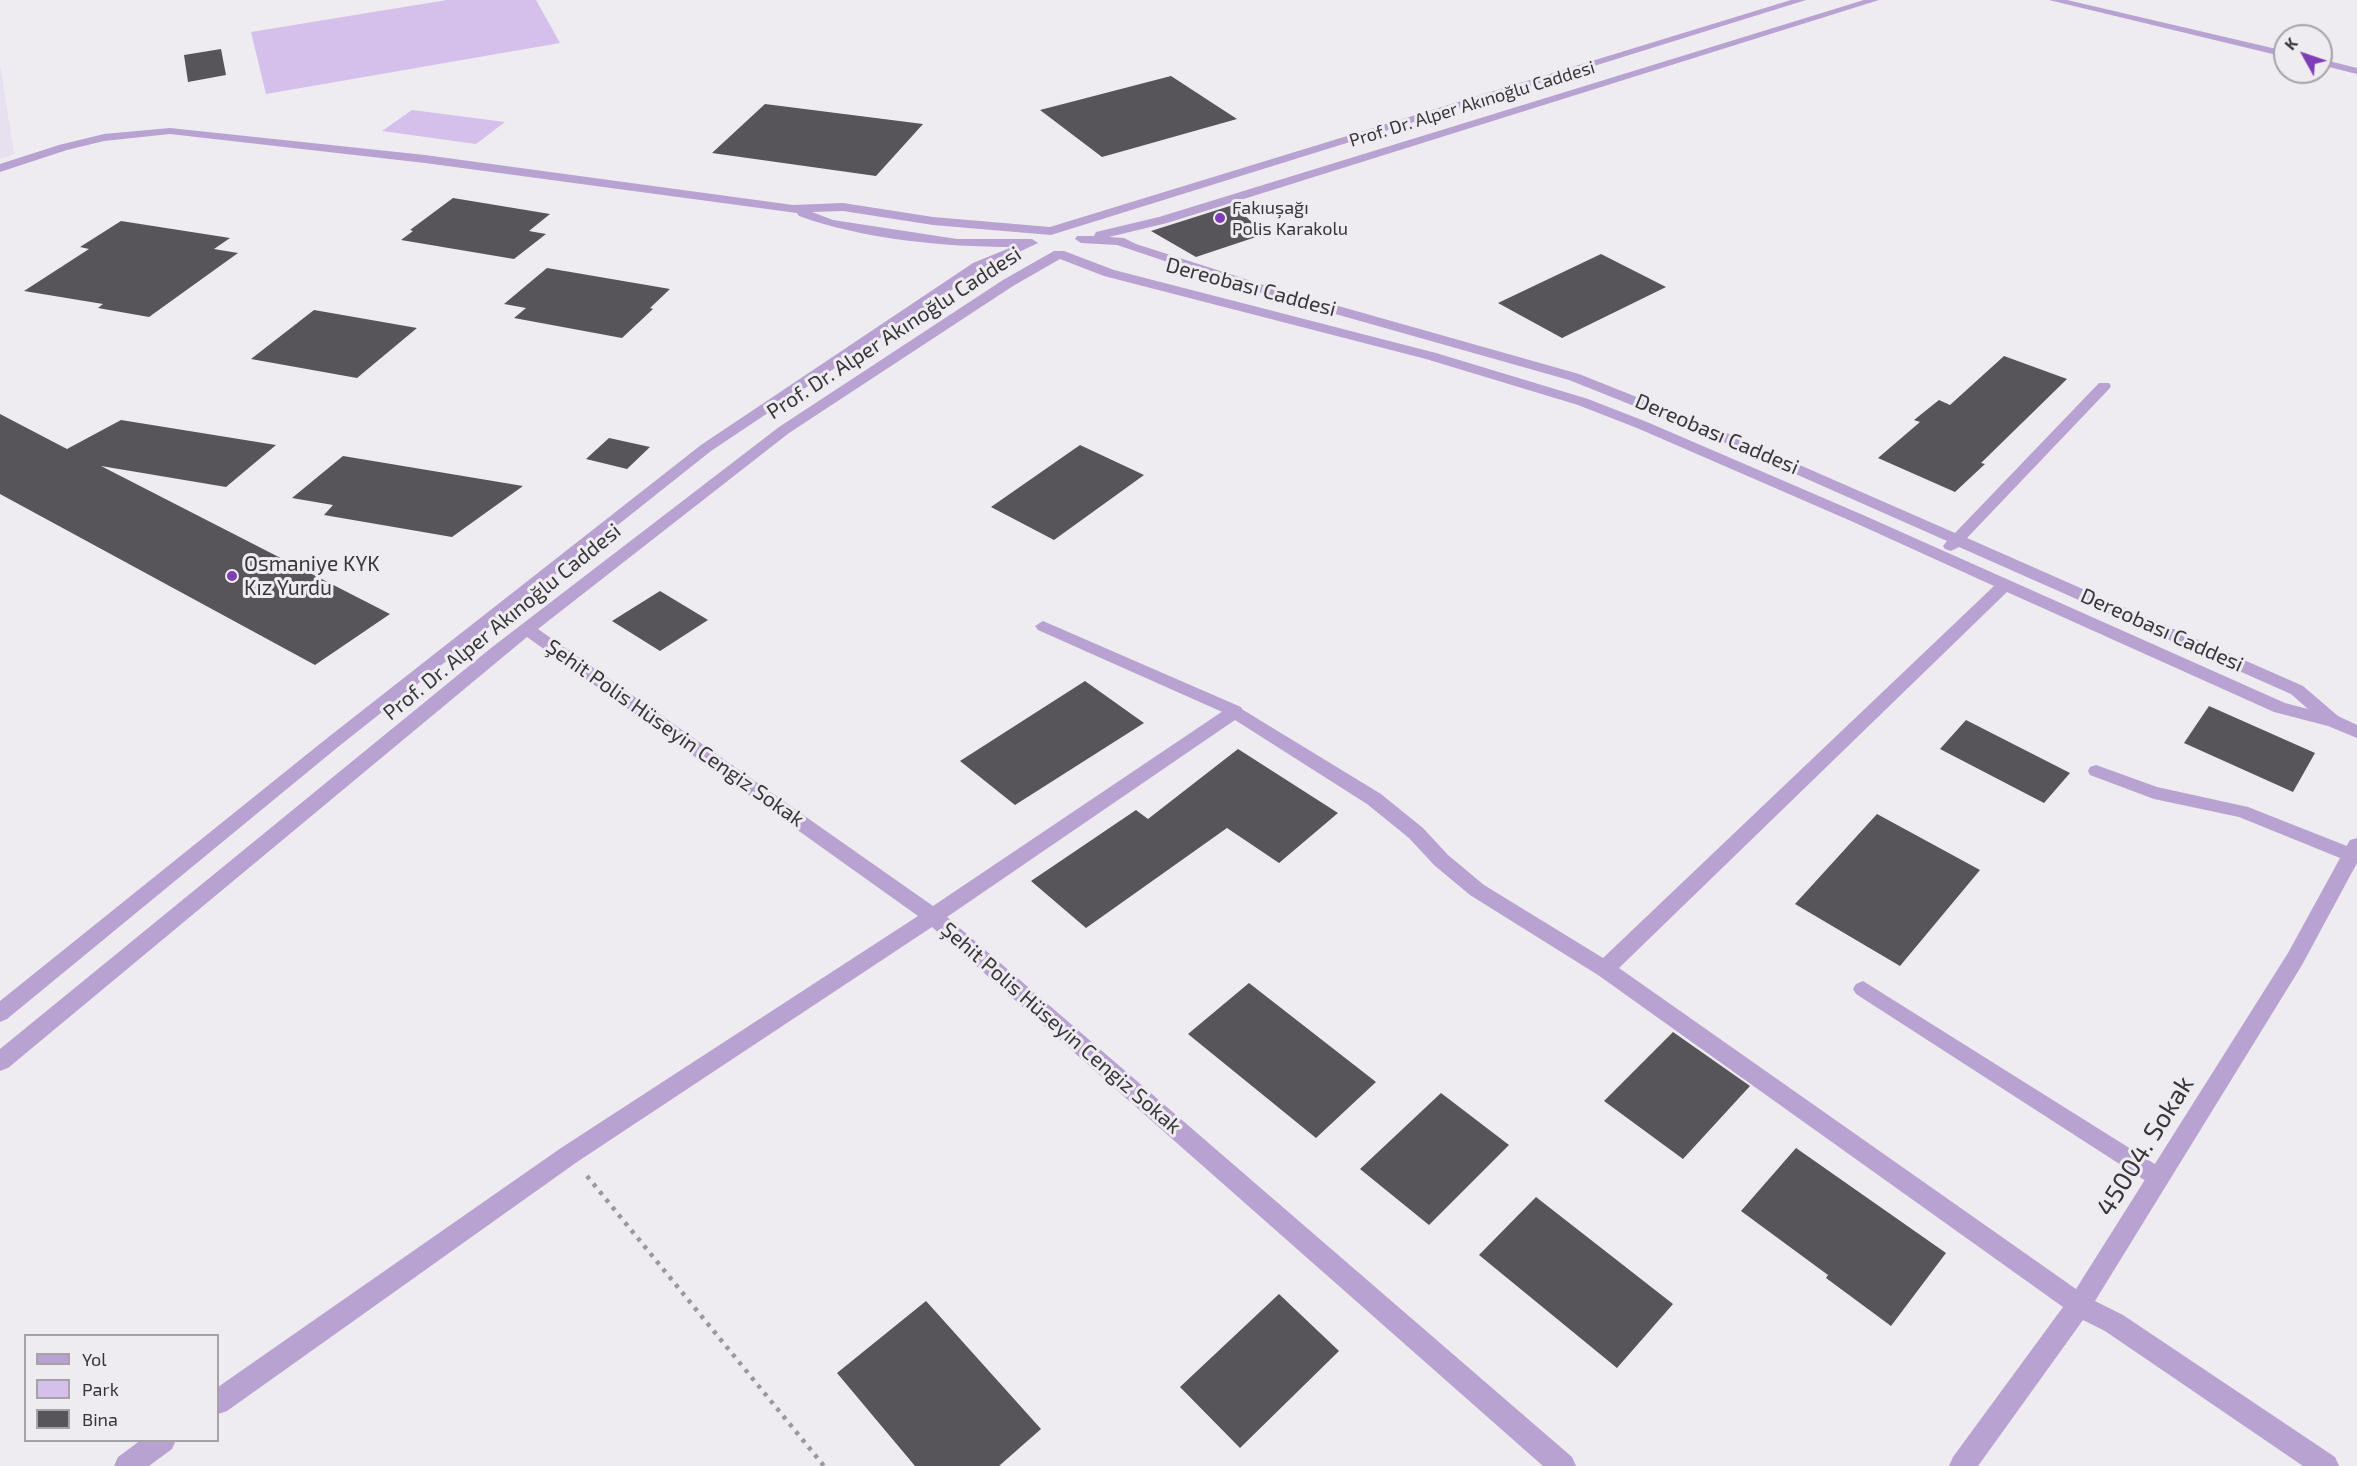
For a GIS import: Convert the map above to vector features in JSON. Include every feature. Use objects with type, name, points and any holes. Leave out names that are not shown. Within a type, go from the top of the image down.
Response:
[{"type":"street","name":"Prof. Dr. Alper Akınoğlu Caddesi","points":[[0,1013],[332,743],[706,448],[978,266],[1032,243],[1038,235],[1801,0]]},
{"type":"street","name":"Prof. Dr. Alper Akınoğlu Caddesi","points":[[0,1062],[527,628],[784,430],[1035,268],[1059,254],[1078,247],[1081,239],[1134,226],[1874,0]]},
{"type":"street","points":[[2054,0],[2273,51]]},
{"type":"street","points":[[2333,65],[2357,70]]},
{"type":"street","points":[[0,168],[91,139],[135,131],[170,131],[425,159],[793,209],[843,207],[933,221],[1051,231]]},
{"type":"street","points":[[793,209],[831,223],[967,243],[1032,243]]},
{"type":"street","points":[[1120,241],[1124,233],[1134,226]]},
{"type":"street","name":"Dereobası Caddesi","points":[[1051,231],[1066,231],[1081,239],[1120,241],[1132,247],[1259,288],[1574,377],[1717,434],[2297,690],[2333,721]]},
{"type":"street","points":[[967,243],[978,266]]},
{"type":"street","name":"Dereobası Caddesi","points":[[1032,243],[1033,247],[1043,253],[1059,254],[1109,273],[1431,356],[1535,386],[1642,425],[2006,584],[2280,708],[2333,721],[2357,732]]},
{"type":"street","points":[[1035,268],[1077,261]]},
{"type":"street","points":[[1942,556],[2104,386]]},
{"type":"street","points":[[1605,969],[2006,584]]},
{"type":"street","name":"Şehit Polis Hüseyin Cengiz Sokak","points":[[527,628],[933,916],[1563,1466]]},
{"type":"street","points":[[219,1401],[569,1155],[933,916],[1235,711],[1263,731],[1374,799],[1416,832],[1441,860],[1477,890],[1605,969],[2079,1305],[2114,1323],[2326,1466]]},
{"type":"street","name":"45004. Sokak","points":[[1962,1466],[2079,1305],[2295,959],[2354,850]]},
{"type":"street","points":[[127,1466],[160,1442]]},
{"type":"lane","points":[[1043,626],[1235,711]]},
{"type":"lane","points":[[2096,771],[2154,793],[2242,811],[2354,850]]},
{"type":"lane","points":[[1863,989],[2159,1178]]},
{"type":"path","points":[[569,1155],[824,1466]]},
{"type":"shaded area","points":[[0,64],[14,154],[0,159]]},
{"type":"green space","points":[[447,0],[536,0],[560,43],[266,94],[251,32]]},
{"type":"green space","points":[[412,110],[505,122],[476,144],[382,131]]},
{"type":"building","points":[[221,49],[226,75],[188,82],[184,55]]},
{"type":"building","points":[[1171,76],[1237,119],[1102,157],[1040,110]]},
{"type":"building","points":[[765,104],[923,124],[876,176],[712,153]]},
{"type":"building","points":[[453,198],[550,214],[529,231],[546,234],[514,259],[401,240],[413,231],[410,230]]},
{"type":"building","name":"Fakıuşağı Polis Karakolu","points":[[1233,205],[1265,234],[1196,257],[1151,231]]},
{"type":"building","points":[[121,221],[230,238],[214,249],[238,253],[149,317],[98,308],[103,304],[24,291],[89,249],[80,247]]},
{"type":"building","points":[[1601,254],[1666,287],[1562,338],[1498,303]]},
{"type":"building","points":[[547,268],[670,289],[650,308],[653,309],[622,338],[514,318],[526,308],[504,304]]},
{"type":"building","points":[[314,310],[417,328],[357,378],[251,359]]},
{"type":"building","points":[[2004,356],[2067,379],[1981,463],[1985,464],[1955,492],[1878,458],[1920,422],[1914,420],[1939,400],[1950,405]]},
{"type":"building","name":"Osmaniye KYK Kız Yurdu","points":[[0,414],[67,449],[121,420],[276,445],[226,487],[101,466],[390,614],[315,665],[0,494]]},
{"type":"building","points":[[609,438],[650,447],[627,469],[586,459]]},
{"type":"building","points":[[1080,445],[1144,475],[1054,540],[991,507]]},
{"type":"building","points":[[343,456],[523,486],[452,537],[324,515],[333,505],[292,498]]},
{"type":"building","points":[[660,591],[708,620],[660,651],[612,621]]},
{"type":"building","points":[[1085,681],[1144,723],[1015,805],[960,761]]},
{"type":"building","points":[[2209,706],[2315,753],[2293,792],[2184,743]]},
{"type":"building","points":[[1966,720],[2070,773],[2044,803],[1940,749]]},
{"type":"building","points":[[1238,749],[1338,813],[1279,863],[1227,828],[1086,928],[1031,881],[1136,810],[1148,819]]},
{"type":"building","points":[[1877,814],[1980,870],[1900,966],[1795,904]]},
{"type":"building","points":[[1249,983],[1376,1082],[1316,1138],[1188,1034]]},
{"type":"building","points":[[1673,1032],[1750,1086],[1683,1159],[1604,1101]]},
{"type":"building","points":[[1441,1093],[1509,1145],[1429,1225],[1360,1169]]},
{"type":"building","points":[[1796,1148],[1946,1253],[1891,1326],[1826,1278],[1828,1275],[1741,1211]]},
{"type":"building","points":[[1536,1197],[1673,1304],[1617,1368],[1479,1255]]},
{"type":"building","points":[[1279,1294],[1339,1351],[1240,1448],[1180,1387]]},
{"type":"building","points":[[926,1301],[1041,1429],[999,1466],[915,1466],[837,1373]]},
{"type":"place","name":"Fakıuşağı Polis Karakolu","points":[[1220,218]]},
{"type":"place","name":"Osmaniye KYK Kız Yurdu","points":[[232,576]]}]
